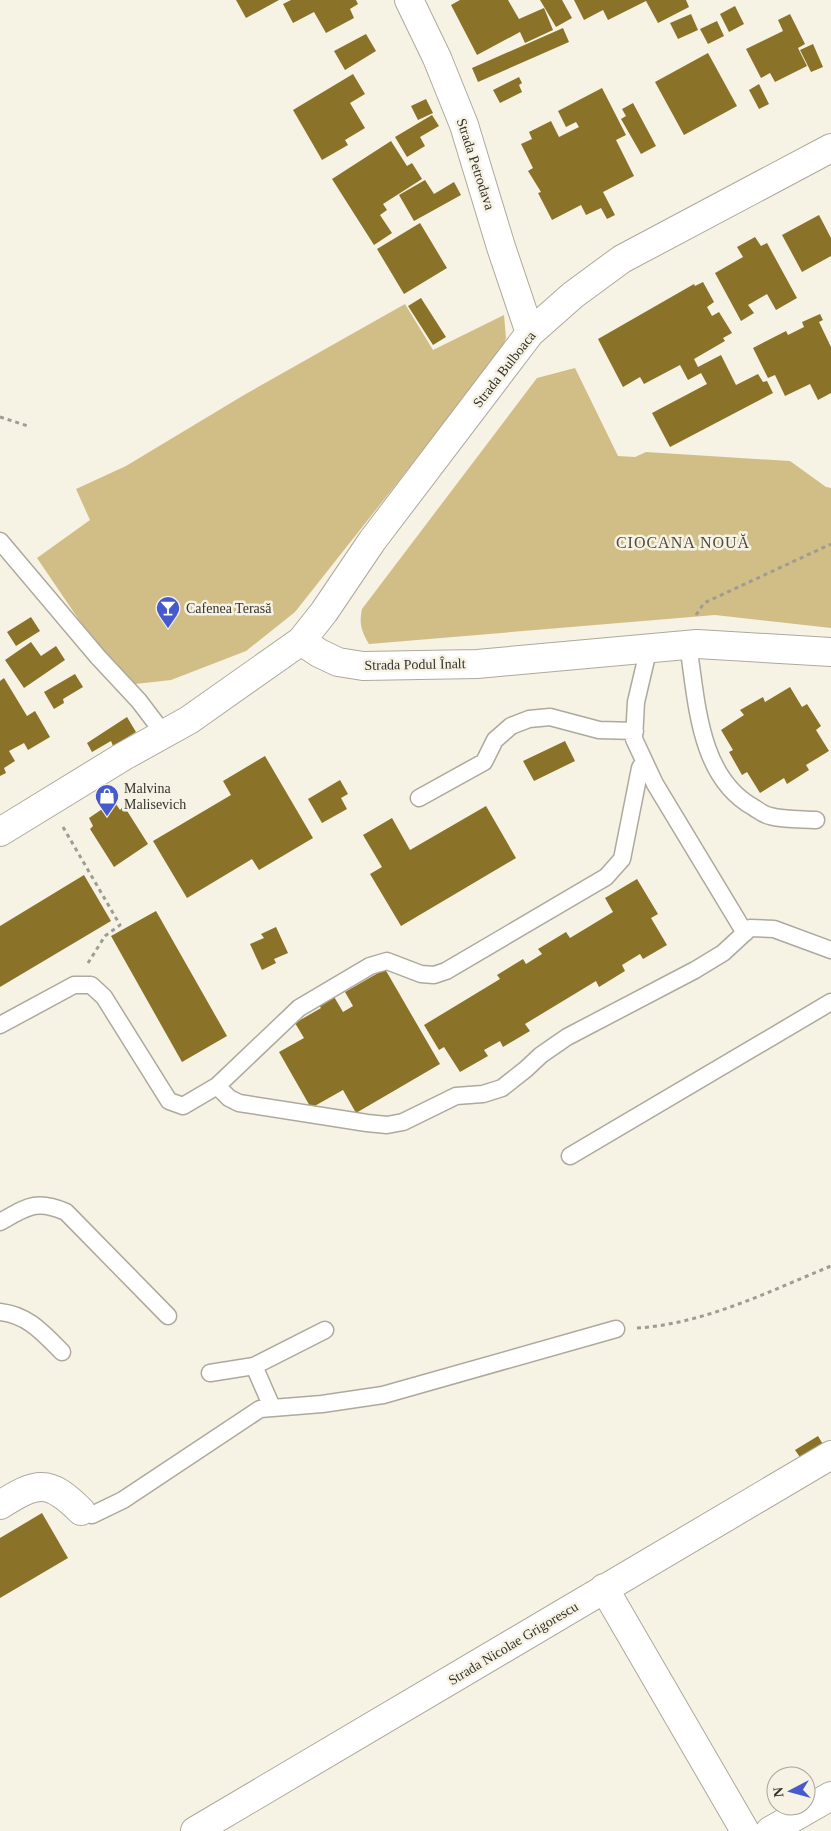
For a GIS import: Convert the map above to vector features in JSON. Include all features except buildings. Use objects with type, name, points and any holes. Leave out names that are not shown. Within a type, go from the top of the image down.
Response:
[{"type":"street","name":"Strada Petrodava","points":[[409,0],[437,58],[464,125],[501,247],[530,333]]},
{"type":"street","name":"Strada Bulboaca","points":[[301,641],[324,612],[372,541],[530,333],[572,295],[622,259],[831,148]]},
{"type":"street","name":"Strada Podul Înalt","points":[[301,641],[319,653],[338,662],[363,666],[477,664],[649,647],[688,645],[742,645],[831,652]]},
{"type":"street","points":[[0,832],[189,720],[301,641]]},
{"type":"street","name":"Strada Nicolae Grigorescu","points":[[195,1831],[831,1455]]},
{"type":"street","points":[[0,1505],[34,1486],[49,1487],[65,1495],[81,1511]]},
{"type":"street","points":[[604,1588],[745,1831]]},
{"type":"street","points":[[770,1831],[831,1796]]},
{"type":"lane","points":[[0,541],[98,657],[139,701],[164,734]]},
{"type":"lane","points":[[688,645],[702,727],[708,749],[726,786],[743,801],[770,816],[816,820]]},
{"type":"lane","points":[[649,647],[636,702],[634,739],[644,763],[745,933]]},
{"type":"lane","points":[[419,798],[484,762],[495,740],[511,726],[528,719],[550,717],[599,730],[634,732]]},
{"type":"lane","points":[[0,1024],[74,985],[91,985],[104,997],[169,1102],[183,1106],[218,1086],[299,1008],[370,966],[387,961],[421,974],[434,976],[446,971],[606,877],[622,859],[640,768],[644,763]]},
{"type":"lane","points":[[218,1086],[229,1098],[239,1104],[367,1123],[387,1124],[403,1122],[456,1096],[483,1094],[502,1088],[541,1054],[567,1037],[695,970],[723,953],[750,928],[774,929],[831,950]]},
{"type":"lane","points":[[570,1156],[831,1002]]},
{"type":"lane","points":[[0,1222],[30,1205],[50,1205],[66,1212],[168,1316]]},
{"type":"lane","points":[[0,1312],[11,1313],[36,1324],[62,1352]]},
{"type":"lane","points":[[81,1511],[92,1515],[123,1500],[260,1409],[322,1404],[384,1395],[616,1329]]},
{"type":"lane","points":[[210,1374],[254,1366],[325,1330]]},
{"type":"lane","points":[[254,1366],[272,1407]]},
{"type":"path","points":[[0,418],[28,426]]},
{"type":"path","points":[[688,645],[692,620],[704,603],[831,544]]},
{"type":"path","points":[[48,802],[120,925],[106,936],[74,985]]},
{"type":"path","points":[[616,1329],[662,1326],[726,1308],[831,1266]]},
{"type":"shaded area","points":[[405,304],[433,350],[504,315],[506,338],[500,353],[295,612],[246,651],[171,680],[135,684],[111,667],[37,558],[90,520],[76,489],[126,466],[244,395]]},
{"type":"shaded area","points":[[575,368],[618,456],[635,457],[646,452],[790,461],[826,487],[831,488],[831,628],[715,615],[369,644],[361,627],[362,609],[537,378]]},
{"type":"place","name":"Cafenea Terasă","points":[[168,629]]},
{"type":"place","name":"Malvina Malisevich","points":[[107,817]]},
{"type":"district","name":"CIOCANA NOUĂ","points":[[683,542]]}]
